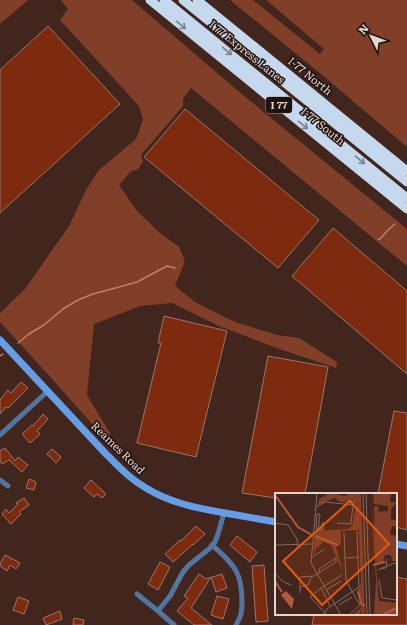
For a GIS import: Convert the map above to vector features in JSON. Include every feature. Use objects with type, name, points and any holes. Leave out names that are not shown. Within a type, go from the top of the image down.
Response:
[{"type":"highway","name":"I-77 South","points":[[150,0],[407,210]]},
{"type":"highway","name":"I 77 Express Lanes","points":[[164,0],[407,198]]},
{"type":"highway","name":"I 77 Express Lanes","points":[[184,0],[407,182]]},
{"type":"highway","name":"I-77 North","points":[[197,0],[407,171]]},
{"type":"main road","name":"Reames Road","points":[[0,340],[106,454],[131,478],[146,488],[169,499],[190,506],[275,522]]},
{"type":"main road","points":[[397,544],[407,546]]},
{"type":"street","points":[[0,435],[48,391]]},
{"type":"street","points":[[0,480],[8,486]]},
{"type":"street","points":[[158,611],[170,596],[183,572],[215,542],[224,512]]},
{"type":"street","points":[[212,546],[238,573],[242,604],[241,615],[236,625]]},
{"type":"street","points":[[137,594],[174,625]]},
{"type":"shaded area","points":[[0,0],[28,0],[0,24]]},
{"type":"shaded area","points":[[61,0],[132,0],[237,90],[407,229],[407,266],[191,88],[183,99],[183,106],[141,155],[143,162],[138,169],[130,172],[119,185],[137,211],[160,233],[179,247],[185,261],[175,286],[195,302],[235,322],[277,335],[299,338],[337,362],[336,368],[219,326],[172,303],[140,306],[94,324],[87,395],[110,433],[109,443],[0,322],[0,313],[25,289],[69,226],[86,190],[99,170],[136,139],[143,120],[139,106],[60,20],[68,9]]},
{"type":"shaded area","points":[[230,0],[253,0],[320,54],[324,49],[266,0],[407,0],[407,147],[321,74]]},
{"type":"building","points":[[48,26],[120,104],[0,213],[0,70]]},
{"type":"building","points":[[185,109],[319,220],[278,268],[144,157]]},
{"type":"building","points":[[333,228],[407,291],[407,374],[292,276]]},
{"type":"building","points":[[164,316],[227,331],[196,457],[137,443],[161,343],[158,343]]},
{"type":"building","points":[[268,356],[328,367],[305,493],[275,493],[275,498],[242,493]]},
{"type":"building","points":[[21,382],[28,388],[0,414],[0,400],[8,390],[11,393]]},
{"type":"building","points":[[394,411],[407,413],[407,530],[397,527],[397,493],[378,493]]},
{"type":"building","points":[[43,414],[48,419],[37,431],[40,434],[30,443],[22,434],[32,425],[33,426]]},
{"type":"building","points":[[5,448],[15,461],[18,457],[28,465],[22,472],[9,460],[2,464],[0,461],[0,451]]},
{"type":"building","points":[[52,449],[61,457],[56,463],[47,454]]},
{"type":"building","points":[[29,479],[36,482],[34,490],[26,488]]},
{"type":"building","points":[[91,480],[106,494],[102,498],[97,494],[94,497],[84,488]]},
{"type":"building","points":[[24,498],[29,505],[19,512],[21,514],[11,524],[2,514],[6,509],[9,513],[18,504],[16,503]]},
{"type":"building","points":[[196,526],[205,534],[173,562],[165,554]]},
{"type":"building","points":[[237,536],[257,552],[250,562],[230,545]]},
{"type":"building","points":[[5,555],[20,563],[16,569],[10,565],[7,571],[0,566]]},
{"type":"building","points":[[160,562],[170,567],[158,590],[148,584]]},
{"type":"building","points":[[264,565],[268,621],[256,622],[252,566]]},
{"type":"building","points":[[199,574],[206,579],[211,578],[191,608],[212,625],[194,625],[177,611],[188,598],[184,596]]},
{"type":"building","points":[[222,574],[227,588],[216,592],[211,577]]},
{"type":"building","points":[[397,577],[407,579],[407,625],[312,625],[314,615],[397,615]]},
{"type":"building","points":[[217,596],[229,599],[223,619],[211,615]]},
{"type":"building","points":[[18,597],[29,601],[24,614],[13,610]]},
{"type":"building","points":[[60,611],[62,619],[46,625],[43,618]]},
{"type":"building","points":[[74,618],[84,620],[83,625],[73,625]]},
{"type":"waterway","points":[[378,239],[380,239],[395,224]]},
{"type":"waterway","points":[[18,343],[44,325],[63,309],[78,300],[93,294],[137,282],[167,266],[175,268]]}]
